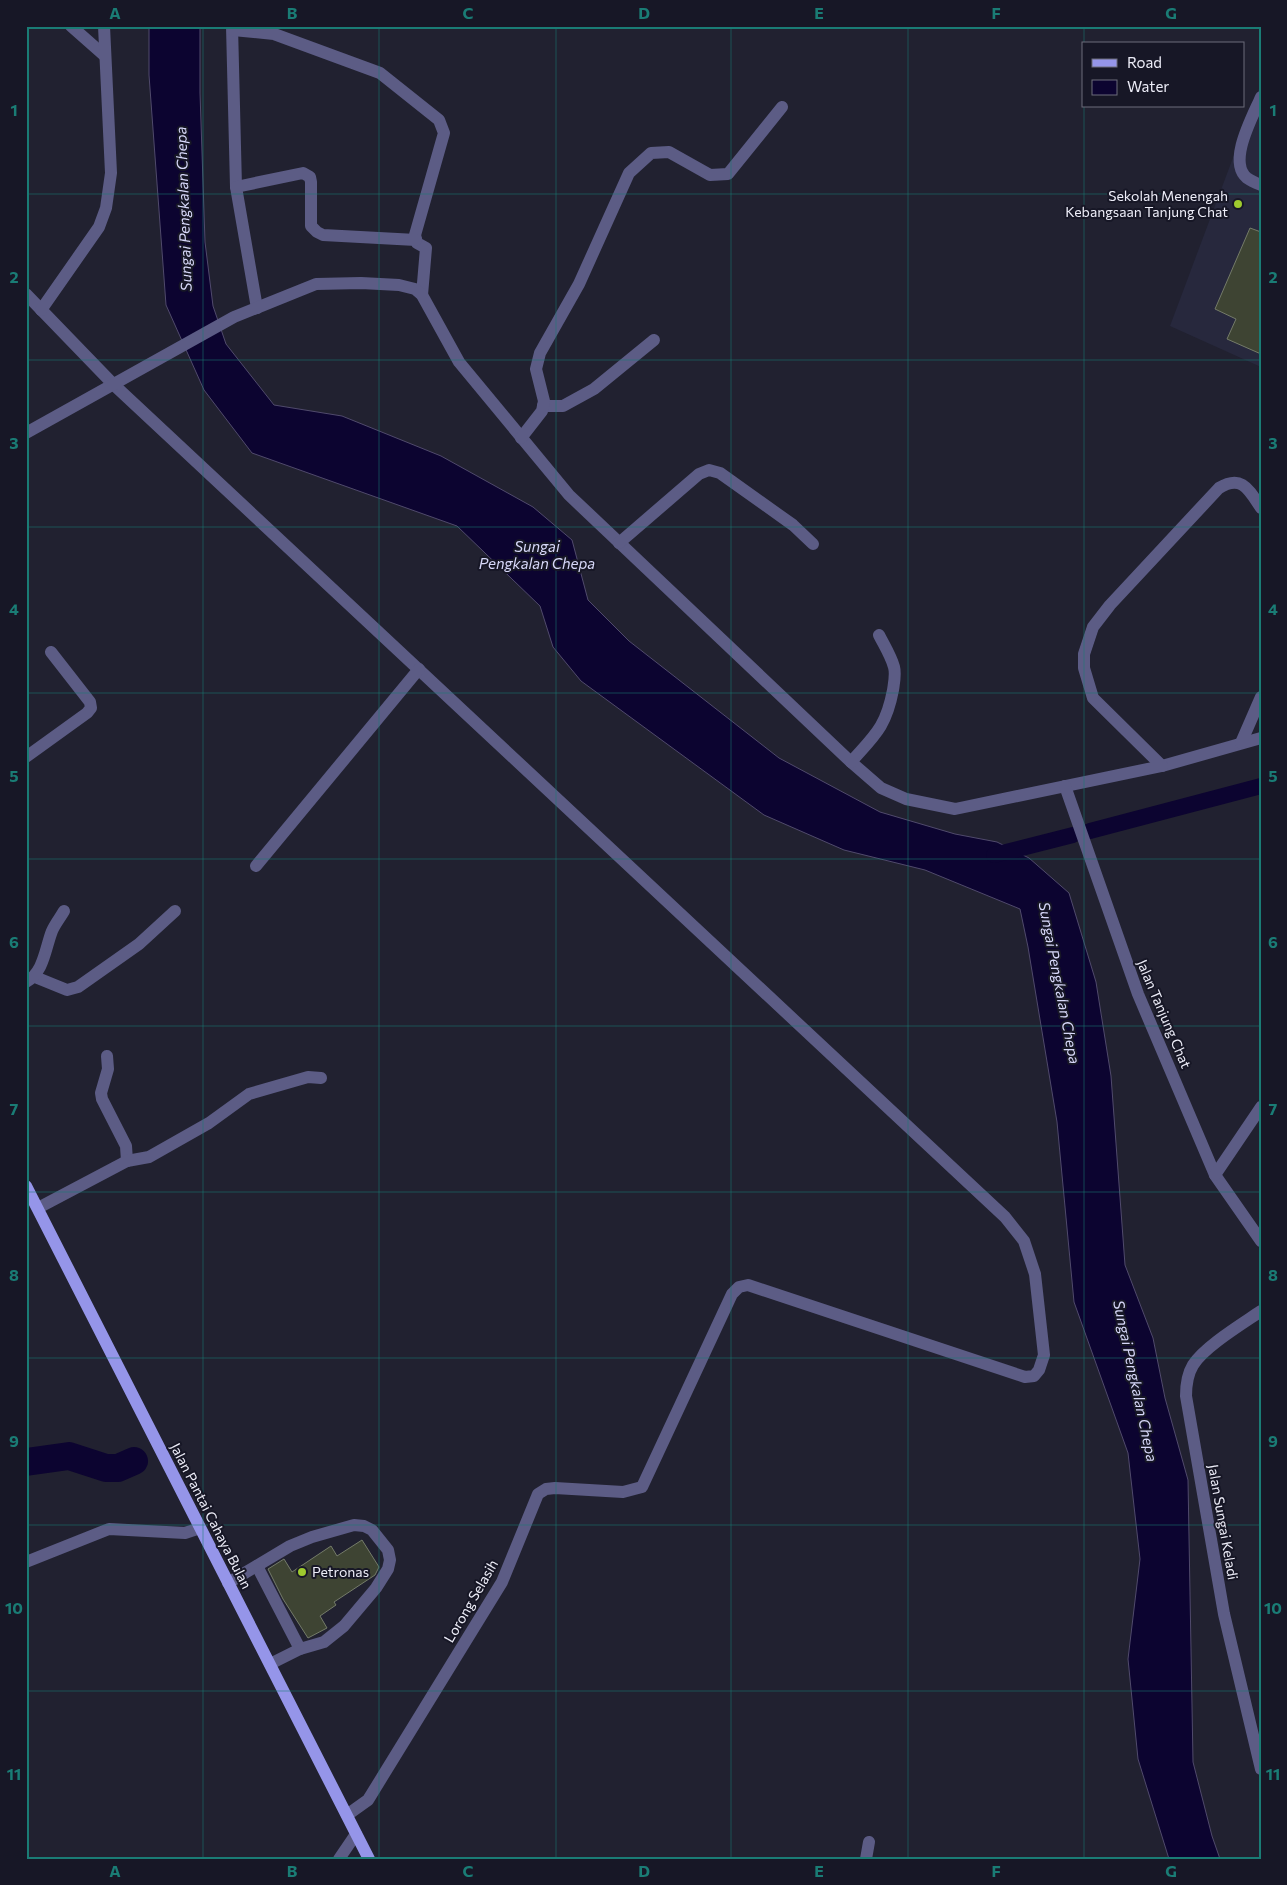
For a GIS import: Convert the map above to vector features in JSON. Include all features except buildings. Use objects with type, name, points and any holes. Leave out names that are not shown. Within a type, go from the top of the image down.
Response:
[{"type":"main road","name":"Jalan Pantai Cahaya Bulan","points":[[26,1186],[369,1859]]},
{"type":"street","points":[[71,26],[105,56]]},
{"type":"street","points":[[41,310],[99,227],[106,208],[111,173],[104,26]]},
{"type":"street","points":[[257,308],[236,187],[233,28],[274,34],[380,73],[439,120],[444,133],[415,235],[417,243],[426,248],[422,295]]},
{"type":"street","points":[[1261,97],[1239,150],[1240,164],[1245,177],[1261,185]]},
{"type":"street","points":[[521,438],[542,411],[544,401],[536,370],[537,362],[579,284],[629,173],[651,153],[669,152],[710,175],[728,174],[782,107]]},
{"type":"street","points":[[236,187],[303,173],[310,177],[311,226],[317,232],[323,235],[416,240]]},
{"type":"street","points":[[26,433],[234,317],[316,284],[400,284],[416,289],[422,295],[459,362],[569,495],[851,762],[881,788],[906,799],[954,809],[1162,766],[1261,738]]},
{"type":"street","points":[[26,294],[113,384],[419,669],[256,866]]},
{"type":"street","points":[[543,406],[563,406],[594,389],[654,340]]},
{"type":"street","points":[[619,543],[699,474],[709,470],[720,472],[785,519],[813,544]]},
{"type":"street","points":[[1162,766],[1093,698],[1084,668],[1084,654],[1093,627],[1110,605],[1218,488],[1228,482],[1236,482],[1247,486],[1261,508]]},
{"type":"street","points":[[851,762],[883,725],[889,710],[894,684],[894,669],[878,635]]},
{"type":"street","points":[[26,757],[87,713],[91,708],[90,702],[51,652]]},
{"type":"street","name":"Lorong Selasih","points":[[346,1815],[368,1800],[502,1582],[538,1494],[546,1489],[555,1488],[623,1492],[642,1487],[732,1294],[739,1287],[748,1285],[1025,1377],[1034,1376],[1039,1370],[1044,1355],[1035,1274],[1024,1242],[1005,1217],[419,669]]},
{"type":"street","points":[[1241,743],[1261,697]]},
{"type":"street","name":"Jalan Tanjung Chat","points":[[1065,786],[1138,994],[1215,1175],[1261,1241]]},
{"type":"street","points":[[64,911],[53,930],[41,966],[31,980],[67,990],[78,987],[139,944],[175,911]]},
{"type":"street","points":[[107,1056],[108,1069],[101,1093],[102,1099],[126,1146],[127,1161]]},
{"type":"street","points":[[38,1208],[127,1161],[149,1157],[209,1122],[249,1094],[308,1078],[321,1078]]},
{"type":"street","points":[[1215,1175],[1261,1107]]},
{"type":"street","name":"Jalan Sungai Keladi","points":[[1261,1311],[1202,1354],[1193,1365],[1187,1380],[1186,1396],[1222,1600],[1261,1769]]},
{"type":"street","points":[[228,1583],[290,1546],[354,1525],[364,1526],[372,1530],[388,1550],[390,1560],[388,1569],[376,1588],[344,1626],[324,1642],[300,1648],[270,1664]]},
{"type":"street","points":[[26,1562],[109,1529],[185,1533],[200,1528]]},
{"type":"street","points":[[257,1566],[300,1648]]},
{"type":"street","points":[[339,1859],[356,1834]]},
{"type":"street","points":[[866,1859],[869,1842]]},
{"type":"shaded area","name":"Sekolah Menengah Kebangsaan Tanjung Chat","points":[[1261,83],[1261,367],[1170,326]]},
{"type":"water","name":"Sungai Pengkalan Chepa","points":[[149,26],[200,26],[200,93],[205,242],[213,306],[226,344],[274,405],[342,416],[441,456],[533,507],[572,540],[588,600],[629,641],[779,758],[880,812],[955,834],[997,842],[1029,858],[1069,893],[1096,982],[1111,1076],[1125,1265],[1153,1338],[1165,1398],[1188,1480],[1193,1762],[1212,1836],[1220,1859],[1169,1859],[1138,1759],[1128,1659],[1140,1559],[1128,1453],[1074,1302],[1057,1122],[1020,909],[925,870],[844,850],[764,815],[581,681],[553,647],[540,606],[457,526],[252,453],[204,390],[166,305],[149,75]]},
{"type":"waterway","points":[[1090,831],[1261,786]]},
{"type":"waterway","points":[[994,855],[1073,835]]},
{"type":"waterway","points":[[26,1462],[69,1456],[106,1468],[118,1468],[134,1461]]},
{"type":"place","name":"Sekolah Menengah Kebangsaan Tanjung Chat","points":[[1238,204]]},
{"type":"place","name":"Petronas","points":[[302,1572]]}]
